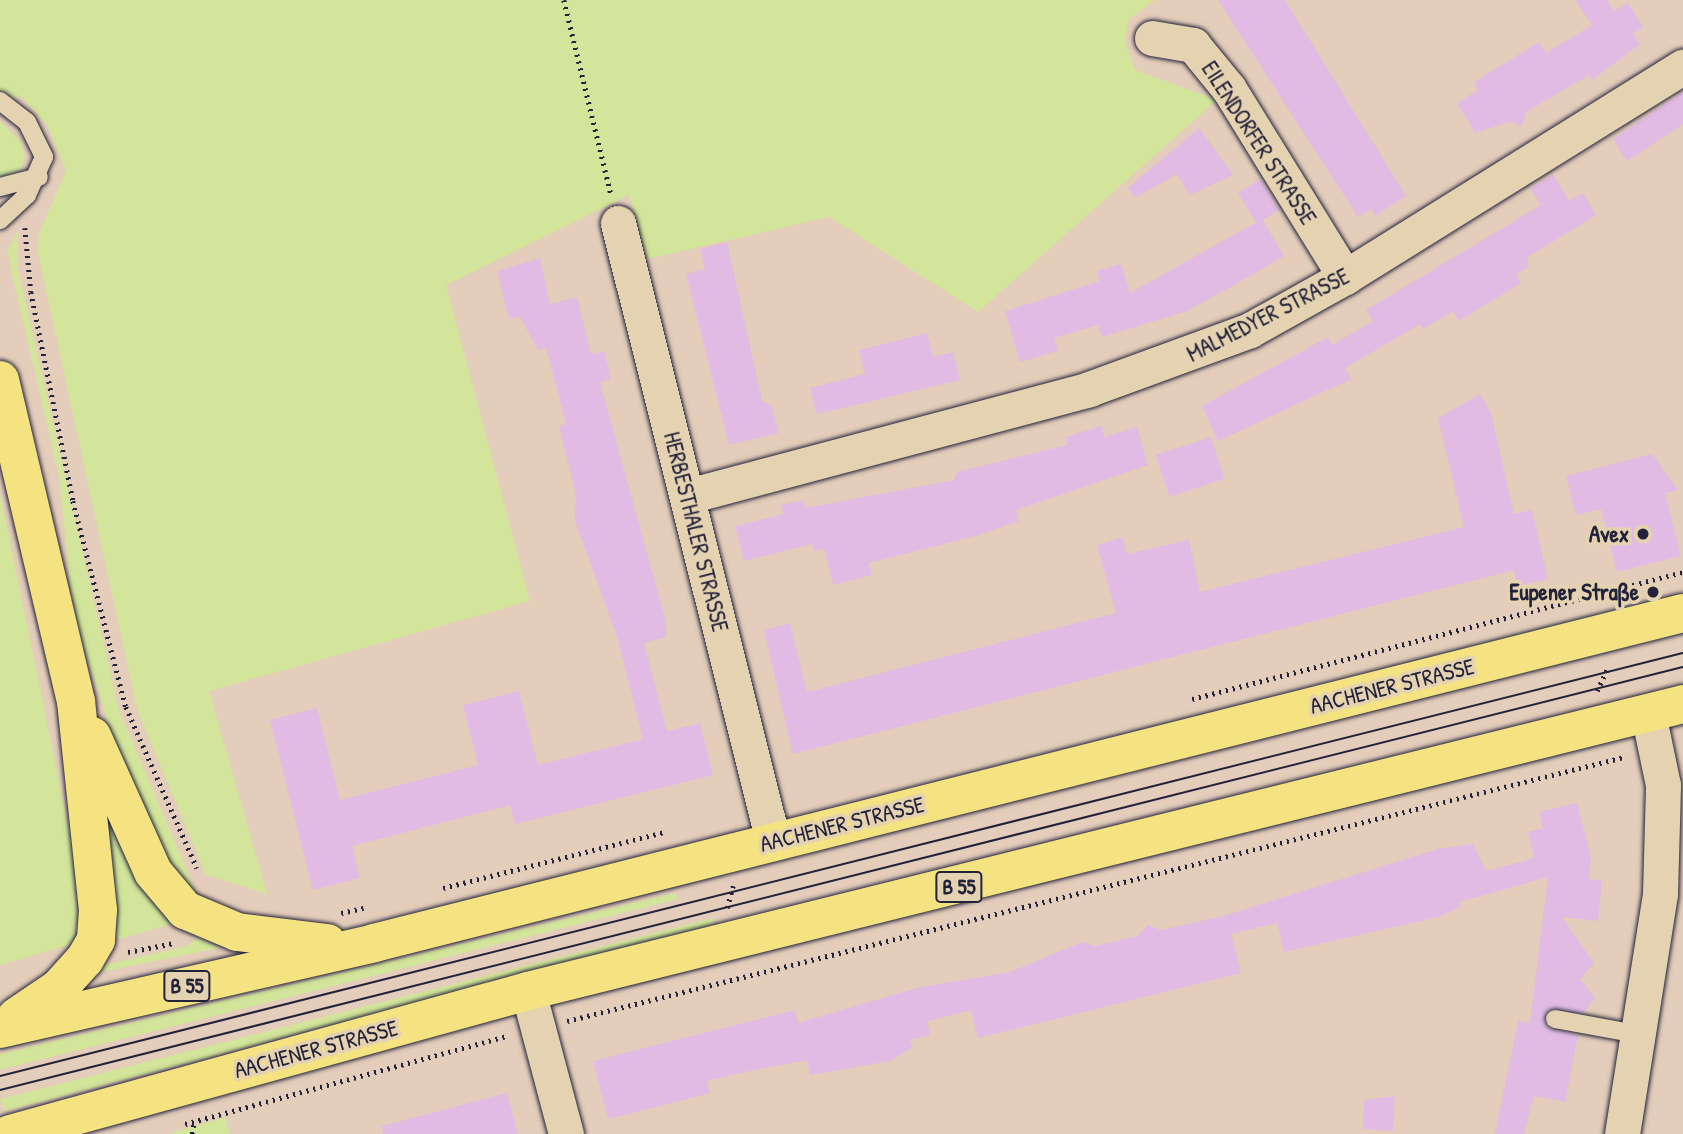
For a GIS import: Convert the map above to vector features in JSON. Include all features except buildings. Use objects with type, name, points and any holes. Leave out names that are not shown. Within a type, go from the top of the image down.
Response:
[{"type":"main road","points":[[0,380],[76,701],[98,910],[96,940],[85,960],[59,988],[0,1028]]},
{"type":"main road","name":"AACHENER STRASSE","points":[[0,1028],[374,943],[676,848],[773,841],[1683,613]]},
{"type":"main road","points":[[76,701],[153,872],[185,910],[205,919],[297,943],[374,943]]},
{"type":"main road","name":"AACHENER STRASSE","points":[[20,1131],[528,991],[1651,722]]},
{"type":"street","name":"EILENDORFER STRASSE","points":[[1152,38],[1193,45],[1222,80],[1345,277]]},
{"type":"street","name":"MALMEDYER STRASSE","points":[[688,496],[1179,360],[1345,277],[1683,66]]},
{"type":"street","name":"HERBESTHALER STRASSE","points":[[618,223],[773,841]]},
{"type":"street","points":[[1622,1134],[1642,1035],[1660,894],[1663,785],[1651,722]]},
{"type":"street","points":[[528,991],[566,1134]]},
{"type":"lane","points":[[0,101],[39,138],[44,157],[39,177],[27,195],[0,220]]},
{"type":"lane","points":[[0,187],[39,177]]},
{"type":"lane","points":[[1555,1020],[1642,1035]]},
{"type":"path","points":[[564,0],[618,223]]},
{"type":"path","points":[[27,195],[31,292],[102,616],[126,707],[201,881]]},
{"type":"path","points":[[1178,703],[1683,572]]},
{"type":"path","points":[[1610,590],[1589,666],[1611,661],[1592,700],[1620,693],[1651,722]]},
{"type":"path","points":[[192,1134],[194,1121],[537,1028],[769,973],[1616,759],[1651,722]]},
{"type":"path","points":[[1616,759],[1651,722]]},
{"type":"path","points":[[431,891],[676,848]]},
{"type":"path","points":[[722,886],[734,883],[724,918],[752,911],[769,973]]},
{"type":"path","points":[[325,916],[378,905]]},
{"type":"path","points":[[85,960],[186,940],[205,919]]},
{"type":"green space","points":[[0,0],[1155,0],[1129,19],[1125,42],[1135,70],[1217,100],[978,312],[829,217],[647,259],[629,195],[446,285],[530,601],[209,691],[267,894],[206,875],[137,709],[38,253],[39,234],[66,170],[47,125],[21,96],[0,105]]},
{"type":"green space","points":[[0,121],[21,142],[25,156],[19,175],[8,178],[0,178]]},
{"type":"green space","points":[[18,230],[17,265],[119,710],[198,896],[175,876],[119,757],[73,612],[59,477],[7,252]]},
{"type":"green space","points":[[0,493],[81,888],[79,942],[0,965]]},
{"type":"green space","points":[[108,816],[173,924],[111,941],[98,820]]},
{"type":"green space","points":[[675,893],[678,899],[0,1070],[0,1054]]},
{"type":"green space","points":[[713,918],[714,924],[5,1111],[0,1099]]},
{"type":"green space","points":[[198,937],[220,948],[96,973],[100,966],[187,946]]},
{"type":"green space","points":[[225,1117],[230,1134],[168,1134]]},
{"type":"tram line","points":[[0,1076],[1683,653]]},
{"type":"tram line","points":[[0,1090],[1683,667]]},
{"type":"place","name":"Avex","points":[[1643,534]]},
{"type":"place","name":"Eupener Straße","points":[[1653,592]]}]
